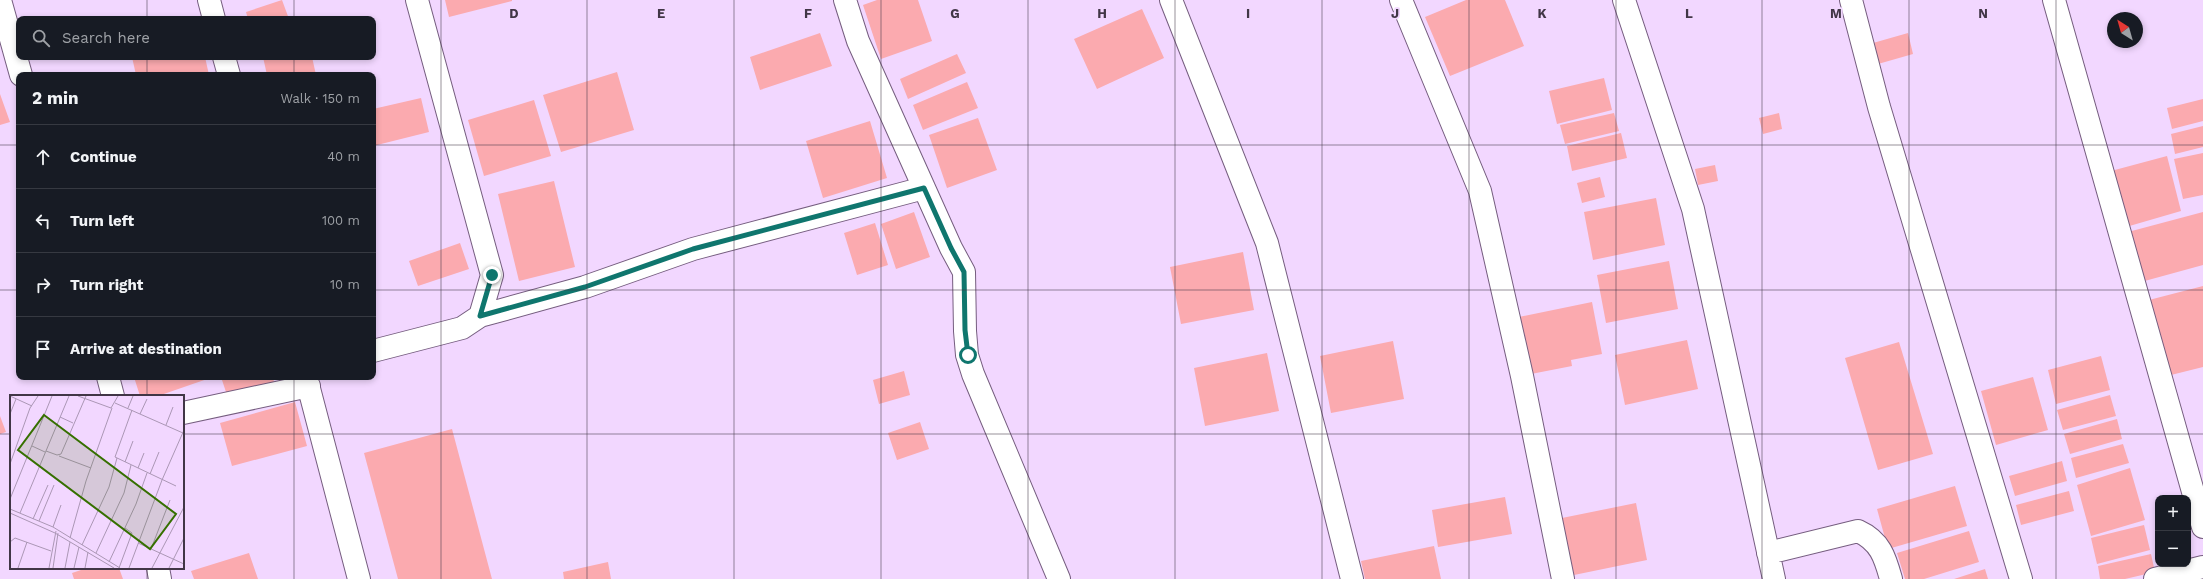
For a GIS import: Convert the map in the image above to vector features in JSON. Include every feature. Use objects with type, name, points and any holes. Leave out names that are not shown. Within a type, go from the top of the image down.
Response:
[{"type":"street","points":[[0,0],[16,57]]},
{"type":"street","points":[[210,0],[213,16]]},
{"type":"street","points":[[417,0],[492,275],[480,316]]},
{"type":"street","points":[[845,0],[858,41],[951,248],[964,272],[965,330],[968,355],[973,374],[1059,579]]},
{"type":"street","points":[[1171,0],[1267,243],[1352,579]]},
{"type":"street","points":[[1401,0],[1480,192],[1522,376],[1563,579]]},
{"type":"street","points":[[1624,0],[1693,209],[1774,579]]},
{"type":"street","points":[[1851,0],[1879,107],[2021,579]]},
{"type":"street","points":[[2054,0],[2203,527]]},
{"type":"street","points":[[17,60],[20,72]]},
{"type":"street","points":[[225,60],[228,72]]},
{"type":"street","points":[[376,351],[462,328],[480,316],[585,287],[693,249],[924,188]]},
{"type":"street","points":[[109,380],[113,395]]},
{"type":"street","points":[[184,413],[307,381],[358,579]]},
{"type":"street","points":[[1768,553],[1858,532],[1876,543],[1883,553],[1891,579]]},
{"type":"street","points":[[2155,579],[2203,568]]},
{"type":"street","points":[[158,569],[160,579]]},
{"type":"building","points":[[282,0],[288,16],[247,16],[246,12]]},
{"type":"building","points":[[445,0],[512,0],[512,1],[449,17]]},
{"type":"building","points":[[877,0],[918,0],[932,41],[881,59],[863,5]]},
{"type":"building","points":[[1466,0],[1505,0],[1524,46],[1450,76],[1425,17]]},
{"type":"building","points":[[1142,9],[1164,58],[1097,89],[1074,39]]},
{"type":"building","points":[[820,33],[832,66],[760,90],[750,57]]},
{"type":"building","points":[[1908,33],[1913,54],[1878,64],[1873,43]]},
{"type":"building","points":[[957,54],[966,73],[908,99],[900,79]]},
{"type":"building","points":[[133,60],[206,60],[208,72],[135,72]]},
{"type":"building","points":[[264,60],[313,60],[315,72],[266,72]]},
{"type":"building","points":[[617,72],[634,130],[561,152],[543,95]]},
{"type":"building","points":[[1604,78],[1612,110],[1557,124],[1549,91]]},
{"type":"building","points":[[967,82],[978,108],[923,130],[913,105]]},
{"type":"building","points":[[0,94],[10,122],[0,125]]},
{"type":"building","points":[[421,98],[429,132],[376,145],[376,108]]},
{"type":"building","points":[[2203,99],[2203,121],[2172,129],[2167,108]]},
{"type":"building","points":[[534,100],[551,156],[484,176],[468,120]]},
{"type":"building","points":[[1614,113],[1619,131],[1565,144],[1560,125]]},
{"type":"building","points":[[1779,113],[1782,129],[1763,134],[1759,118]]},
{"type":"building","points":[[978,118],[997,170],[947,188],[929,135]]},
{"type":"building","points":[[870,121],[887,178],[823,198],[806,141]]},
{"type":"building","points":[[2203,126],[2203,147],[2175,154],[2171,134]]},
{"type":"building","points":[[1621,133],[1627,158],[1572,171],[1567,146]]},
{"type":"building","points":[[2203,153],[2203,195],[2183,199],[2174,159]]},
{"type":"building","points":[[2167,156],[2181,211],[2126,227],[2111,171]]},
{"type":"building","points":[[1715,165],[1718,181],[1698,185],[1695,169]]},
{"type":"building","points":[[1600,177],[1605,197],[1582,203],[1577,183]]},
{"type":"building","points":[[554,181],[575,267],[519,281],[498,194]]},
{"type":"building","points":[[1656,198],[1665,245],[1593,260],[1584,212]]},
{"type":"building","points":[[914,212],[930,257],[896,269],[881,224]]},
{"type":"building","points":[[2203,212],[2203,265],[2141,282],[2128,232]]},
{"type":"building","points":[[875,223],[888,265],[857,275],[844,233]]},
{"type":"building","points":[[460,243],[469,269],[418,286],[409,261]]},
{"type":"building","points":[[1243,252],[1254,310],[1181,324],[1170,267]]},
{"type":"building","points":[[1669,261],[1678,309],[1606,323],[1597,275]]},
{"type":"building","points":[[2203,286],[2203,367],[2167,376],[2149,300]]},
{"type":"building","points":[[1592,302],[1602,354],[1571,360],[1572,366],[1531,374],[1519,317]]},
{"type":"building","points":[[1687,340],[1698,389],[1625,405],[1615,355]]},
{"type":"building","points":[[1393,341],[1404,399],[1331,413],[1320,356]]},
{"type":"building","points":[[1899,342],[1933,454],[1878,470],[1845,358]]},
{"type":"building","points":[[1267,353],[1279,411],[1205,426],[1194,368]]},
{"type":"building","points":[[2101,356],[2110,390],[2056,404],[2048,370]]},
{"type":"building","points":[[904,371],[910,395],[879,404],[873,380]]},
{"type":"building","points":[[2033,377],[2048,430],[1996,445],[1981,391]]},
{"type":"building","points":[[135,380],[204,380],[161,395],[140,395]]},
{"type":"building","points":[[222,380],[274,380],[274,382],[228,398]]},
{"type":"building","points":[[2110,395],[2116,416],[2063,430],[2057,410]]},
{"type":"building","points":[[295,402],[307,446],[232,466],[220,423]]},
{"type":"building","points":[[0,416],[6,432],[0,434]]},
{"type":"building","points":[[2117,419],[2122,439],[2070,454],[2064,434]]},
{"type":"building","points":[[920,422],[929,449],[897,460],[888,433]]},
{"type":"building","points":[[452,429],[492,579],[398,579],[364,453]]},
{"type":"building","points":[[2123,444],[2129,463],[2076,478],[2071,458]]},
{"type":"building","points":[[2062,461],[2067,481],[2015,496],[2009,476]]},
{"type":"building","points":[[2130,468],[2145,520],[2091,536],[2077,485]]},
{"type":"building","points":[[1955,486],[1967,526],[1888,549],[1877,509]]},
{"type":"building","points":[[2069,491],[2074,511],[2021,525],[2016,505]]},
{"type":"building","points":[[1505,497],[1512,534],[1438,547],[1432,510]]},
{"type":"building","points":[[1636,503],[1647,560],[1574,575],[1562,518]]},
{"type":"building","points":[[2144,525],[2150,550],[2097,564],[2091,538]]},
{"type":"building","points":[[1969,531],[1979,562],[1924,579],[1905,579],[1897,553]]},
{"type":"building","points":[[1434,546],[1441,579],[1365,579],[1361,561]]},
{"type":"building","points":[[249,553],[258,579],[194,579],[191,571]]},
{"type":"building","points":[[2151,554],[2155,572],[2125,579],[2100,579],[2098,566]]},
{"type":"building","points":[[608,562],[611,579],[564,579],[563,572]]},
{"type":"building","points":[[84,569],[119,569],[123,579],[74,579],[72,573]]},
{"type":"building","points":[[1985,569],[1988,579],[1954,579]]},
{"type":"route","points":[[492,275],[480,316],[585,287],[693,249],[924,188],[951,248],[964,272],[966,294],[965,330],[968,355]]}]
